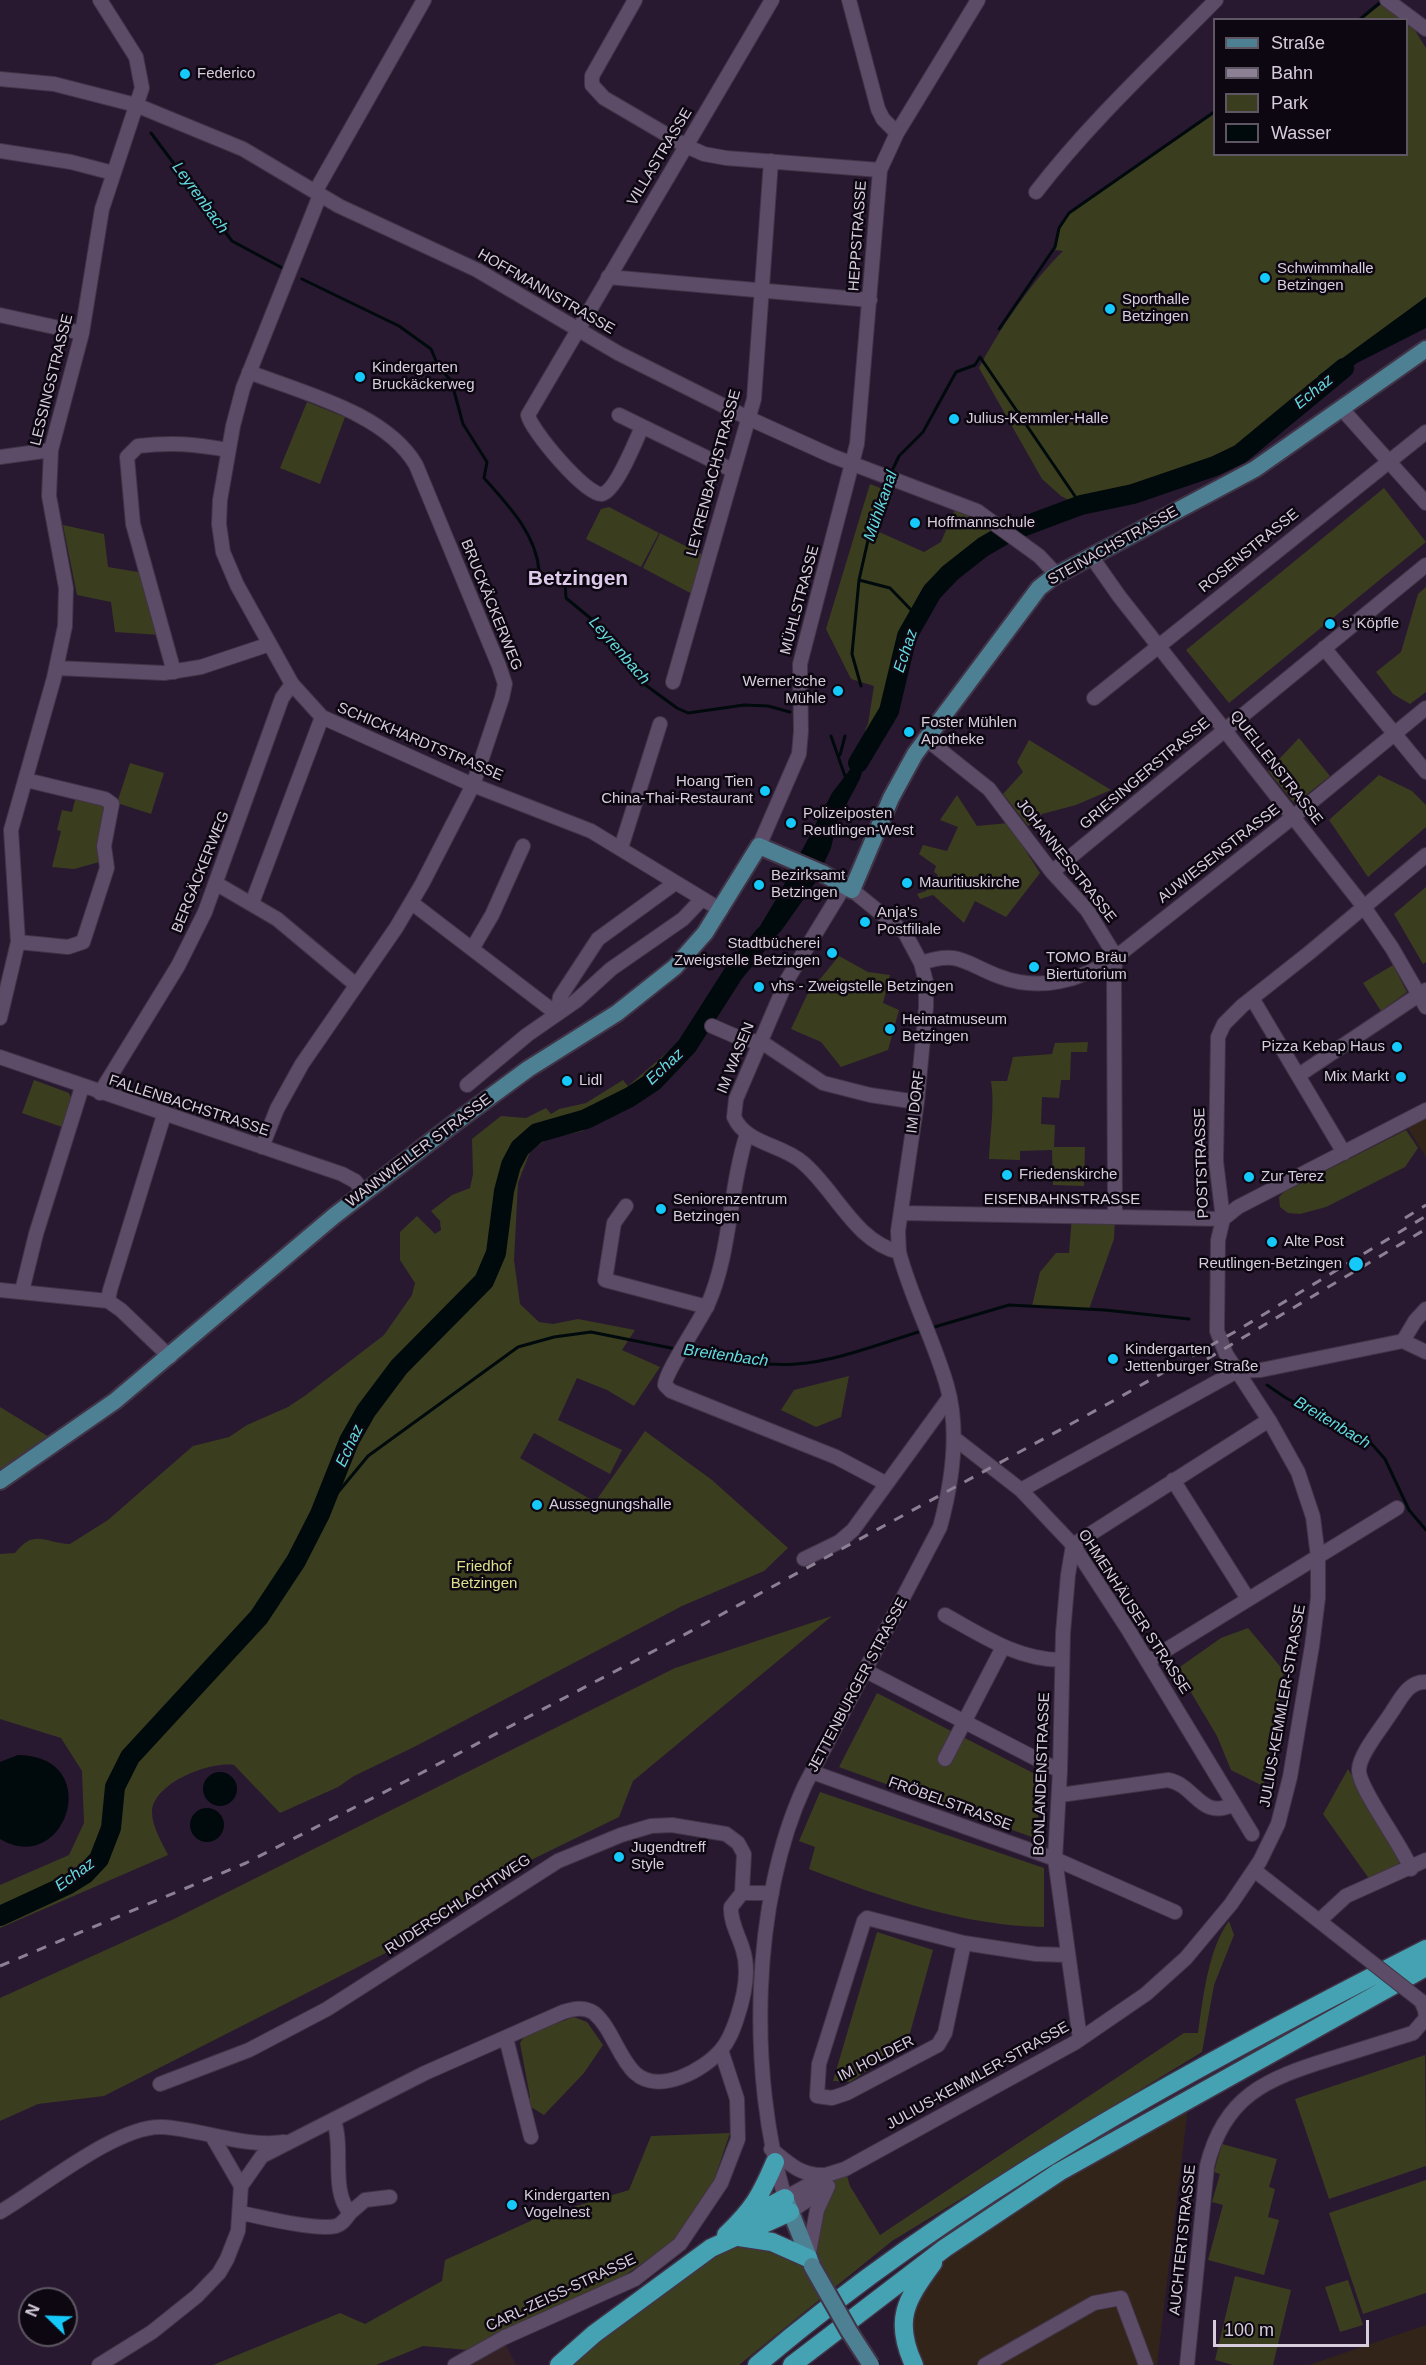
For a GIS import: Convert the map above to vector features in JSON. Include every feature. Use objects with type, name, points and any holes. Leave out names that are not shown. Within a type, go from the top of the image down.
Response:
[{"type":"highway","points":[[757,2365],[861,2281],[1053,2153],[1224,2055],[1426,1949]]},
{"type":"highway","points":[[792,2365],[945,2248],[1094,2151],[1426,1967]]},
{"type":"highway","points":[[740,2228],[763,2190],[773,2156]]},
{"type":"highway","points":[[559,2365],[576,2348],[711,2248],[740,2228],[788,2205]]},
{"type":"highway","points":[[740,2228],[810,2262]]},
{"type":"highway","points":[[914,2365],[904,2343],[903,2315],[914,2290],[945,2248]]},
{"type":"highway","points":[[567,2365],[576,2348]]},
{"type":"main road","name":"STEINACHSTRASSE","points":[[848,887],[895,791],[925,738],[1035,593],[1057,575],[1255,470],[1426,349]]},
{"type":"main road","name":"IM DORF","points":[[759,846],[822,873],[848,887]]},
{"type":"main road","name":"WANNWEILER STRASSE","points":[[0,1481],[57,1443],[170,1357],[364,1192],[503,1087],[616,1013],[668,973],[693,949],[721,910],[759,846]]},
{"type":"main road","name":"JETTENBURGER STRASSE","points":[[788,2205],[810,2262],[871,2365]]},
{"type":"street","name":"LESSINGSTRASSE","points":[[0,1018],[18,942],[5,829],[26,780],[57,668],[65,626],[66,588],[49,496],[51,450],[82,333],[102,209],[143,80],[136,57],[100,0]]},
{"type":"street","name":"SCHICKHARDTSTRASSE","points":[[424,0],[317,193],[249,372],[237,405],[220,500],[219,524],[223,552],[237,585],[292,684],[322,717],[473,784],[591,831],[721,910]]},
{"type":"street","points":[[635,0],[592,76],[592,84],[604,98],[686,146],[715,157],[880,170]]},
{"type":"street","name":"VILLASTRASSE","points":[[642,427],[614,482],[601,494],[584,487],[530,425],[530,409],[772,0]]},
{"type":"street","points":[[849,0],[878,109],[883,119],[897,133]]},
{"type":"street","name":"HEPPSTRASSE","points":[[853,464],[870,300],[880,170],[897,133],[978,0]]},
{"type":"street","points":[[1036,192],[1067,151],[1119,94],[1216,0]]},
{"type":"street","points":[[1387,0],[1426,29]]},
{"type":"street","name":"HOFFMANNSTRASSE","points":[[0,79],[54,84],[136,105],[243,149],[317,193],[477,270],[577,330],[748,418],[853,464],[958,502],[989,519],[1021,542],[1046,562],[1057,575]]},
{"type":"street","points":[[0,151],[71,162],[113,173]]},
{"type":"street","name":"LEYRENBACHSTRASSE","points":[[673,682],[754,399],[771,162]]},
{"type":"street","points":[[608,278],[644,283],[763,290],[870,300]]},
{"type":"street","points":[[0,315],[82,333]]},
{"type":"street","name":"BRUCKÄCKERWEG","points":[[249,372],[373,423],[402,444],[416,465],[505,684],[473,784],[412,903],[290,1085],[262,1147]]},
{"type":"street","points":[[1341,408],[1390,460],[1426,503]]},
{"type":"street","points":[[618,415],[732,470]]},
{"type":"street","name":"ROSENSTRASSE","points":[[1094,698],[1426,432]]},
{"type":"street","points":[[174,672],[133,524],[127,458],[138,446],[160,443],[180,442],[228,450]]},
{"type":"street","points":[[0,457],[51,450]]},
{"type":"street","name":"MÜHLSTRASSE","points":[[759,846],[799,754],[801,731],[798,682],[801,655],[853,464]]},
{"type":"street","name":"QUELLENSTRASSE","points":[[1091,556],[1364,907],[1424,998]]},
{"type":"street","name":"GRIESINGERSTRASSE","points":[[1052,872],[1426,565]]},
{"type":"street","points":[[57,668],[174,672],[201,667],[270,644]]},
{"type":"street","points":[[1324,648],[1426,771]]},
{"type":"street","name":"BERGÄCKERWEG","points":[[100,1093],[182,959],[217,884],[282,698],[292,684]]},
{"type":"street","name":"AUWIESENSTRASSE","points":[[921,963],[951,956],[1000,977],[1039,984],[1081,975],[1116,957],[1426,708]]},
{"type":"street","points":[[252,903],[322,717]]},
{"type":"street","points":[[621,848],[660,724]]},
{"type":"street","name":"JOHANNESSTRASSE","points":[[925,738],[984,784],[1052,872],[1087,910],[1116,957]]},
{"type":"street","points":[[18,942],[68,947],[82,942],[106,868],[104,846],[112,804],[105,798],[26,780]]},
{"type":"street","points":[[472,949],[492,915],[523,846]]},
{"type":"street","name":"POSTSTRASSE","points":[[1237,1371],[1221,1344],[1216,1318],[1218,1240],[1223,1219],[1216,1168],[1218,1037],[1224,1024],[1252,998],[1426,855]]},
{"type":"street","points":[[558,1014],[560,997],[598,939],[675,883]]},
{"type":"street","points":[[217,884],[252,903],[286,926],[356,985]]},
{"type":"street","name":"IM WASEN","points":[[747,1134],[737,1124],[734,1108],[760,1042],[787,980],[830,909],[848,887]]},
{"type":"street","name":"IM DORF","points":[[848,887],[905,933],[921,963],[926,982],[926,1007],[917,1101],[898,1231]]},
{"type":"street","points":[[467,1085],[611,969],[683,919],[702,899]]},
{"type":"street","points":[[412,903],[558,1014]]},
{"type":"street","points":[[1115,1216],[1113,972],[1116,957]]},
{"type":"street","points":[[1252,998],[1344,1153]]},
{"type":"street","points":[[1299,1075],[1424,998]]},
{"type":"street","points":[[712,1026],[735,1036],[760,1042],[823,1083],[870,1095],[917,1101]]},
{"type":"street","name":"FALLENBACHSTRASSE","points":[[0,1057],[82,1087],[342,1174],[355,1181],[364,1192]]},
{"type":"street","points":[[22,1291],[34,1242],[82,1087]]},
{"type":"street","points":[[1223,1219],[1238,1206],[1426,1110]]},
{"type":"street","points":[[108,1301],[164,1115]]},
{"type":"street","points":[[885,1483],[836,1457],[671,1390],[666,1385],[665,1378],[688,1343],[715,1288],[747,1134],[781,1148],[799,1160],[867,1234],[886,1248],[899,1252]]},
{"type":"street","points":[[626,1206],[614,1222],[605,1280],[707,1307]]},
{"type":"street","name":"EISENBAHNSTRASSE","points":[[901,1213],[994,1217],[1115,1216],[1223,1219]]},
{"type":"street","name":"JETTENBURGER STRASSE","points":[[788,2205],[773,2156],[764,2107],[760,2035],[772,1893],[789,1822],[812,1772],[940,1527],[950,1484],[954,1438],[949,1398],[899,1252],[898,1231]]},
{"type":"street","points":[[0,1290],[108,1301],[121,1310],[170,1357]]},
{"type":"street","points":[[1403,1341],[1415,1321],[1426,1309]]},
{"type":"street","points":[[1021,1490],[1237,1371],[1261,1370],[1403,1341],[1426,1352]]},
{"type":"street","name":"JULIUS-KEMMLER-STRASSE","points":[[788,2205],[845,2169],[1080,2039],[1131,2007],[1174,1970],[1220,1918],[1254,1870],[1276,1830],[1287,1793],[1316,1622],[1318,1557],[1306,1494],[1269,1420],[1237,1371]]},
{"type":"street","points":[[804,1559],[848,1536],[949,1398]]},
{"type":"street","points":[[1073,1545],[1269,1420]]},
{"type":"street","name":"OHMENHÄUSER STRASSE","points":[[954,1438],[1021,1490],[1073,1545],[1148,1661],[1252,1834]]},
{"type":"street","points":[[1173,1480],[1248,1599]]},
{"type":"street","points":[[1148,1661],[1397,1508]]},
{"type":"street","name":"BONLANDENSTRASSE","points":[[1073,1545],[1068,1575],[1062,1660],[1060,1795],[1055,1859],[1066,1955],[1080,2039]]},
{"type":"street","points":[[945,1615],[1003,1647],[1029,1657],[1062,1660]]},
{"type":"street","points":[[945,1759],[1003,1647]]},
{"type":"street","points":[[866,1671],[1060,1772]]},
{"type":"street","points":[[1411,1869],[1404,1851],[1362,1782],[1359,1769],[1364,1756],[1405,1692],[1416,1682],[1426,1682]]},
{"type":"street","name":"FRÖBELSTRASSE","points":[[812,1772],[1055,1859],[1175,1912]]},
{"type":"street","points":[[1060,1795],[1168,1780],[1177,1781],[1212,1808],[1218,1809],[1234,1804]]},
{"type":"street","name":"RUDERSCHLACHTWEG","points":[[160,2084],[249,2050],[327,2009],[558,1861],[621,1835],[651,1826],[672,1825],[726,1834],[738,1843],[744,1854],[742,1893],[733,1902],[730,1914],[745,1958],[745,1985],[734,2027],[721,2050]]},
{"type":"street","points":[[1254,1870],[1320,1920],[1346,1896],[1411,1869],[1426,1860]]},
{"type":"street","points":[[742,1893],[772,1893]]},
{"type":"street","name":"IM HOLDER","points":[[873,1918],[964,1943],[946,2028],[938,2045],[847,2092],[832,2098],[820,2098],[816,2094],[819,2064],[864,1921],[873,1918]]},
{"type":"street","name":"AUCHTERTSTRASSE","points":[[1187,2365],[1207,2166],[1214,2141],[1225,2120],[1250,2093],[1276,2077],[1413,2033],[1426,2018],[1421,2001],[1320,1920]]},
{"type":"street","points":[[964,1943],[1036,1954],[1066,1955]]},
{"type":"street","points":[[241,2186],[262,2156],[425,2073],[563,2012],[586,2009],[597,2017],[636,2074],[644,2078],[660,2080],[690,2073],[708,2062],[721,2050]]},
{"type":"street","points":[[506,2038],[531,2137]]},
{"type":"street","name":"CARL-ZEISS-STRASSE","points":[[455,2365],[503,2338],[635,2279],[680,2244],[713,2197],[727,2171],[739,2132],[737,2099],[721,2050]]},
{"type":"street","points":[[334,2121],[339,2136],[341,2196],[350,2213]]},
{"type":"street","points":[[0,2212],[126,2135],[159,2127],[188,2129],[212,2136],[272,2143],[295,2139]]},
{"type":"street","points":[[99,2365],[152,2332],[197,2296],[217,2275],[227,2259],[241,2213],[241,2186],[212,2136]]},
{"type":"street","points":[[773,2156],[799,2170],[827,2180]]},
{"type":"street","name":"JULIUS-KEMMLER-STRASSE","points":[[810,2262],[817,2210],[827,2180]]},
{"type":"street","points":[[241,2213],[273,2221],[334,2226],[342,2223],[365,2200],[390,2197]]},
{"type":"street","points":[[985,2365],[1094,2303],[1121,2298],[1146,2365]]},
{"type":"shaded area","points":[[1426,1110],[1426,1157],[1404,1122]]},
{"type":"shaded area","points":[[1189,2098],[1157,2365],[914,2365],[908,2302],[945,2248]]},
{"type":"shaded area","points":[[1426,2325],[1426,2365],[1309,2365]]},
{"type":"shaded area","points":[[504,2341],[516,2365],[461,2365]]},
{"type":"green space","points":[[1387,0],[1407,18],[1363,18]]},
{"type":"green space","points":[[1408,19],[1426,48],[1426,323],[1349,362],[1239,452],[1215,464],[1133,493],[1074,503],[1061,496],[1042,479],[979,368],[1017,306],[1063,251],[1055,250],[1060,228],[1070,213],[1213,115],[1213,156],[1408,156]]},
{"type":"green space","points":[[307,402],[345,417],[320,484],[280,468]]},
{"type":"green space","points":[[870,484],[893,493],[877,531],[924,552],[941,542],[958,502],[1008,532],[963,563],[936,588],[925,602],[908,635],[891,700],[881,726],[873,739],[865,730],[874,686],[851,679],[826,629]]},
{"type":"green space","points":[[1384,488],[1426,542],[1229,703],[1186,650]]},
{"type":"green space","points":[[609,507],[659,533],[641,567],[586,539],[601,509]]},
{"type":"green space","points":[[63,525],[104,534],[108,567],[144,573],[160,635],[115,632],[111,602],[77,595]]},
{"type":"green space","points":[[660,533],[705,556],[694,595],[643,568]]},
{"type":"green space","points":[[1426,587],[1426,692],[1410,704],[1393,694],[1376,672],[1401,652],[1418,594]]},
{"type":"green space","points":[[1299,738],[1330,776],[1295,804],[1268,771]]},
{"type":"green space","points":[[1029,740],[1111,790],[1076,805],[1042,814],[1028,826],[1003,794],[1023,772],[1017,762]]},
{"type":"green space","points":[[130,763],[164,773],[151,814],[117,803]]},
{"type":"green space","points":[[1379,775],[1412,791],[1426,805],[1426,827],[1368,877],[1329,820]]},
{"type":"green space","points":[[957,795],[977,826],[1008,823],[1040,873],[1006,917],[975,901],[964,923],[933,895],[920,899],[917,894],[926,891],[938,875],[934,872],[936,866],[919,854],[923,845],[947,851],[958,827],[940,820]]},
{"type":"green space","points":[[76,796],[107,803],[103,861],[74,869],[52,867],[61,831],[57,830],[62,810],[72,812]]},
{"type":"green space","points":[[1426,887],[1426,962],[1423,964],[1394,914]]},
{"type":"green space","points":[[839,956],[868,972],[890,975],[883,1003],[899,1010],[888,1050],[841,1067],[821,1042],[791,1029],[807,995]]},
{"type":"green space","points":[[1393,965],[1407,992],[1381,1011],[1363,983]]},
{"type":"green space","points":[[1088,1042],[1087,1052],[1071,1052],[1070,1080],[1061,1080],[1059,1098],[1042,1097],[1041,1124],[1055,1125],[1054,1147],[1085,1147],[1084,1186],[1053,1185],[1052,1150],[1020,1151],[1020,1160],[989,1159],[991,1081],[1007,1081],[1013,1057],[1052,1054],[1055,1043]]},
{"type":"green space","name":"Friedhof Betzingen","points":[[670,1050],[678,1055],[656,1077],[605,1106],[583,1131],[547,1139],[530,1152],[518,1183],[514,1260],[520,1304],[539,1322],[553,1324],[578,1319],[635,1330],[622,1350],[660,1367],[634,1406],[607,1390],[577,1378],[558,1420],[622,1450],[610,1474],[534,1433],[520,1458],[595,1502],[645,1431],[712,1480],[788,1548],[764,1571],[682,1606],[416,1746],[354,1776],[338,1787],[280,1813],[234,1765],[211,1767],[184,1776],[162,1792],[155,1801],[152,1812],[155,1829],[168,1855],[0,1928],[0,1885],[69,1855],[84,1823],[82,1771],[61,1738],[0,1719],[0,1554],[15,1553],[22,1545],[34,1539],[70,1544],[108,1520],[193,1446],[229,1437],[247,1425],[288,1407],[306,1395],[384,1335],[412,1295],[415,1283],[400,1260],[400,1232],[417,1216],[435,1234],[441,1230],[440,1221],[431,1211],[452,1195],[470,1188],[473,1174],[472,1139],[501,1116],[526,1118],[546,1108],[551,1114],[559,1109],[586,1103],[623,1080],[628,1086]]},
{"type":"green space","points":[[34,1080],[69,1093],[72,1101],[65,1128],[22,1113]]},
{"type":"green space","points":[[1406,1130],[1418,1148],[1405,1167],[1326,1207],[1300,1214],[1288,1213],[1280,1207],[1279,1197],[1284,1192]]},
{"type":"green space","points":[[1072,1216],[1115,1216],[1114,1239],[1089,1309],[1032,1306],[1040,1272],[1056,1253],[1069,1253]]},
{"type":"green space","points":[[849,1376],[841,1417],[816,1427],[781,1410],[794,1390]]},
{"type":"green space","points":[[0,1407],[59,1443],[0,1483]]},
{"type":"green space","points":[[832,1616],[633,1781],[619,1817],[531,1860],[421,1935],[104,2096],[38,2104],[0,2121],[0,1998],[174,1919],[675,1668]]},
{"type":"green space","points":[[1248,1628],[1284,1671],[1263,1786],[1231,1770],[1217,1736],[1177,1669],[1221,1638]]},
{"type":"green space","points":[[877,1693],[1035,1774],[1040,1840],[839,1767]]},
{"type":"green space","points":[[1348,1769],[1398,1851],[1400,1860],[1397,1867],[1370,1880],[1323,1814]]},
{"type":"green space","points":[[820,1792],[1044,1868],[1044,1927],[984,1922],[924,1909],[809,1869],[815,1847],[799,1841]]},
{"type":"green space","points":[[1229,1921],[1234,1935],[1214,1985],[1202,2052],[892,2241],[739,2365],[567,2365],[737,2236],[808,2257],[828,2186],[845,2169],[850,2186],[880,2235],[1184,2033],[1198,2033],[1211,1960]]},
{"type":"green space","points":[[877,1932],[933,1950],[907,2044],[850,2082],[833,2081]]},
{"type":"green space","points":[[574,2017],[587,2022],[603,2045],[584,2073],[544,2115],[526,2104],[530,2097],[520,2043],[526,2034]]},
{"type":"green space","points":[[1425,2055],[1426,2166],[1329,2199],[1295,2099]]},
{"type":"green space","points":[[730,2133],[713,2183],[670,2244],[621,2278],[468,2350],[423,2346],[376,2365],[213,2365],[340,2313],[365,2324],[442,2281],[445,2260],[537,2218],[629,2190],[651,2136]]},
{"type":"green space","points":[[1222,2144],[1277,2159],[1269,2187],[1275,2189],[1268,2217],[1279,2220],[1264,2275],[1208,2260],[1223,2205],[1212,2202],[1220,2174],[1214,2172]]},
{"type":"green space","points":[[1426,2180],[1426,2293],[1363,2314],[1329,2213]]},
{"type":"green space","points":[[1235,2276],[1291,2290],[1273,2365],[1233,2365],[1215,2360]]},
{"type":"green space","points":[[1348,2280],[1363,2325],[1340,2332],[1325,2287]]},
{"type":"water","points":[[1426,297],[1426,328],[1357,363],[1326,386],[1318,376]]},
{"type":"water","points":[[871,742],[860,779],[837,822],[831,848],[815,883],[781,931],[758,954],[748,956],[751,941],[778,896],[832,793]]},
{"type":"water","points":[[18,1755],[45,1760],[62,1774],[68,1792],[67,1812],[58,1830],[43,1842],[23,1847],[0,1839],[0,1762]]},
{"type":"water","points":[[220,1772],[232,1777],[237,1789],[232,1801],[220,1806],[208,1801],[203,1789],[208,1777]]},
{"type":"water","points":[[207,1808],[219,1813],[224,1825],[219,1837],[207,1842],[195,1837],[190,1825],[195,1813]]},
{"type":"waterway","name":"Mühlkanal","points":[[1361,18],[1383,0]]},
{"type":"waterway","name":"Mühlkanal","points":[[999,329],[1055,247],[1059,228],[1069,213],[1213,113]]},
{"type":"waterway","name":"Leyrenbach","points":[[151,133],[232,241],[286,270]]},
{"type":"waterway","name":"Leyrenbach","points":[[302,279],[399,326],[431,349],[439,368],[451,380],[463,424],[487,462],[484,478],[520,521],[533,546],[539,572],[565,583],[566,598],[601,627],[609,642],[640,681],[677,708],[688,713],[744,705],[768,706],[790,712]]},
{"type":"waterway","points":[[980,357],[1081,505]]},
{"type":"waterway","name":"Mühlkanal","points":[[891,473],[899,456],[923,432],[956,372],[975,365],[980,357]]},
{"type":"waterway","name":"Echaz","points":[[858,763],[889,711],[907,636],[932,592],[950,573],[983,547],[1009,532],[1081,505],[1133,494],[1215,466],[1240,454],[1344,368]]},
{"type":"waterway","name":"Mühlkanal","points":[[861,686],[852,654],[859,580],[871,527],[888,482]]},
{"type":"waterway","points":[[859,580],[890,588],[917,616]]},
{"type":"waterway","name":"Leyrenbach","points":[[831,736],[846,779]]},
{"type":"waterway","name":"Mühlkanal","points":[[840,755],[845,736]]},
{"type":"waterway","name":"Echaz","points":[[0,1916],[67,1885],[85,1874],[99,1859],[111,1828],[115,1787],[130,1757],[259,1617],[296,1561],[320,1514],[349,1441],[366,1411],[399,1367],[484,1281],[496,1253],[504,1191],[511,1165],[520,1148],[537,1133],[586,1119],[630,1097],[654,1081],[687,1046],[733,974],[764,936]]},
{"type":"waterway","name":"Breitenbach","points":[[931,1328],[1009,1305],[1105,1310],[1189,1319]]},
{"type":"waterway","name":"Breitenbach","points":[[685,1350],[754,1363],[796,1364],[844,1355],[922,1331]]},
{"type":"waterway","name":"Breitenbach","points":[[320,1514],[368,1456],[518,1347],[554,1337],[591,1332],[676,1349]]},
{"type":"waterway","name":"Breitenbach","points":[[1267,1385],[1286,1398],[1369,1441],[1385,1459],[1409,1510],[1426,1530]]},
{"type":"railway","points":[[1405,1218],[1426,1205]]},
{"type":"railway","points":[[0,1966],[246,1863],[669,1643],[1113,1401],[1238,1330],[1426,1216]]},
{"type":"railway","points":[[1207,1359],[1426,1229]]},
{"type":"place","name":"Federico","points":[[185,74]]},
{"type":"place","name":"Schwimmhalle Betzingen","points":[[1265,278]]},
{"type":"place","name":"Sporthalle Betzingen","points":[[1110,309]]},
{"type":"place","name":"Kindergarten Bruckäckerweg","points":[[360,377]]},
{"type":"place","name":"Julius-Kemmler-Halle","points":[[954,419]]},
{"type":"place","name":"Hoffmannschule","points":[[915,523]]},
{"type":"place","name":"s' Köpfle","points":[[1330,624]]},
{"type":"place","name":"Werner'sche Mühle","points":[[838,691]]},
{"type":"place","name":"Foster Mühlen Apotheke","points":[[909,732]]},
{"type":"place","name":"Hoang Tien China-Thai-Restaurant","points":[[765,791]]},
{"type":"place","name":"Polizeiposten Reutlingen-West","points":[[791,823]]},
{"type":"place","name":"Mauritiuskirche","points":[[907,883]]},
{"type":"place","name":"Bezirksamt Betzingen","points":[[759,885]]},
{"type":"place","name":"Anja's Postfiliale","points":[[865,922]]},
{"type":"place","name":"Stadtbücherei Zweigstelle Betzingen","points":[[832,953]]},
{"type":"place","name":"TOMO Bräu Biertutorium","points":[[1034,967]]},
{"type":"place","name":"vhs - Zweigstelle Betzingen","points":[[759,987]]},
{"type":"place","name":"Heimatmuseum Betzingen","points":[[890,1029]]},
{"type":"place","name":"Pizza Kebap Haus","points":[[1397,1047]]},
{"type":"place","name":"Mix Markt","points":[[1401,1077]]},
{"type":"place","name":"Lidl","points":[[567,1081]]},
{"type":"place","name":"Friedenskirche","points":[[1007,1175]]},
{"type":"place","name":"Zur Terez","points":[[1249,1177]]},
{"type":"place","name":"Seniorenzentrum Betzingen","points":[[661,1209]]},
{"type":"place","name":"Alte Post","points":[[1272,1242]]},
{"type":"place","name":"Reutlingen-Betzingen","points":[[1356,1264]]},
{"type":"place","name":"Kindergarten Jettenburger Straße","points":[[1113,1359]]},
{"type":"place","name":"Aussegnungshalle","points":[[537,1505]]},
{"type":"place","name":"Jugendtreff Style","points":[[619,1857]]},
{"type":"place","name":"Kindergarten Vogelnest","points":[[512,2205]]},
{"type":"district","name":"Betzingen","points":[[578,579]]}]
